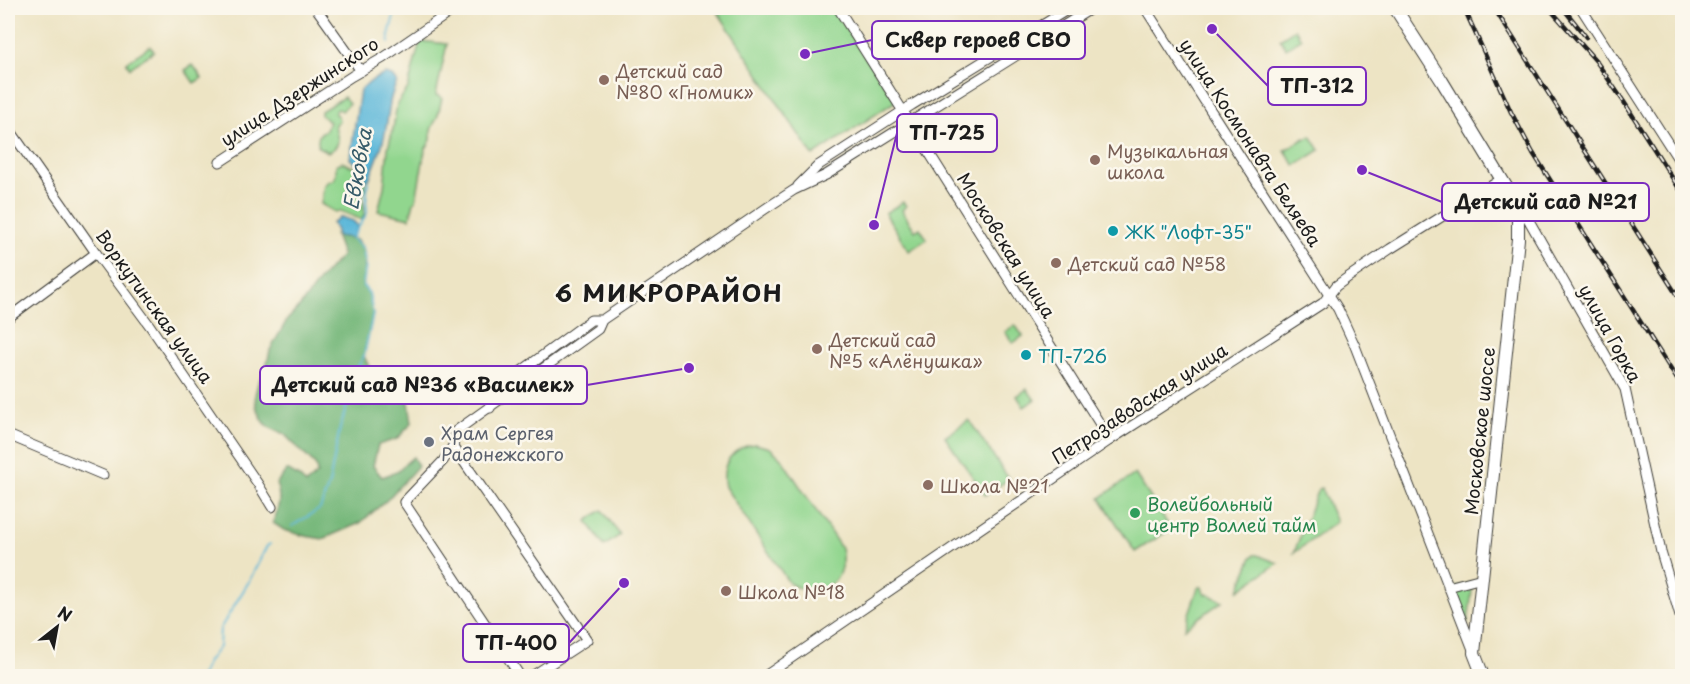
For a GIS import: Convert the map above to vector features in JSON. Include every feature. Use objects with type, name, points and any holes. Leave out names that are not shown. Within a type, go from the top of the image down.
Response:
[{"type":"main road","points":[[1395,8],[1502,179],[1518,212]]},
{"type":"main road","name":"Московское шоссе","points":[[1483,676],[1474,653],[1518,239],[1518,212]]},
{"type":"street","points":[[316,8],[361,71]]},
{"type":"street","name":"Московская улица","points":[[838,8],[1110,440]]},
{"type":"street","points":[[794,190],[819,165],[1070,8]]},
{"type":"street","points":[[520,676],[404,502],[443,461],[453,446],[456,431],[598,329],[602,320],[794,190],[826,176],[1092,8]]},
{"type":"street","name":"улица Космонавта Беляева","points":[[1145,8],[1329,294]]},
{"type":"street","points":[[1581,8],[1683,165]]},
{"type":"street","name":"улица Дзержинского","points":[[220,162],[383,58],[450,9]]},
{"type":"street","name":"Воркутинская улица","points":[[8,127],[164,345],[272,507]]},
{"type":"street","points":[[819,165],[826,176]]},
{"type":"street","name":"Петрозаводская улица","points":[[765,676],[1110,440],[1323,303],[1336,286],[1390,249],[1502,179]]},
{"type":"street","name":"улица Горка","points":[[1518,212],[1527,218],[1621,379],[1661,552],[1683,623]]},
{"type":"street","points":[[8,318],[96,253]]},
{"type":"street","name":"Московское шоссе","points":[[1329,294],[1354,346],[1474,653]]},
{"type":"street","points":[[8,435],[104,475]]},
{"type":"street","points":[[453,446],[587,640],[532,676]]},
{"type":"street","points":[[1448,587],[1482,578]]},
{"type":"green space","points":[[715,8],[832,8],[896,101],[813,156]]},
{"type":"green space","points":[[1295,29],[1301,39],[1286,48],[1280,39]]},
{"type":"green space","points":[[420,41],[447,44],[436,95],[442,98],[431,130],[431,140],[425,150],[416,200],[410,218],[378,211],[397,104],[408,88]]},
{"type":"green space","points":[[150,46],[154,51],[130,68],[126,63]]},
{"type":"green space","points":[[193,65],[202,78],[194,83],[185,70]]},
{"type":"green space","points":[[344,97],[349,103],[342,111],[339,109],[335,111],[339,121],[335,124],[338,143],[328,152],[318,147],[319,137],[326,130],[329,122],[321,115],[321,111]]},
{"type":"green space","points":[[1311,136],[1320,150],[1295,166],[1285,150]]},
{"type":"green space","points":[[342,162],[354,167],[364,177],[367,188],[362,196],[364,213],[362,220],[343,212],[335,212],[321,204],[324,185],[334,180],[336,165]]},
{"type":"green space","points":[[903,202],[906,206],[902,210],[915,231],[920,228],[927,239],[909,251],[885,213]]},
{"type":"green space","points":[[335,235],[356,240],[361,245],[365,258],[363,286],[369,293],[373,314],[364,356],[370,369],[388,378],[409,402],[412,423],[397,439],[378,445],[373,466],[382,477],[396,472],[413,457],[418,466],[387,500],[360,523],[323,539],[284,530],[273,523],[279,499],[276,484],[287,470],[306,484],[317,474],[316,466],[284,434],[268,427],[256,406],[255,395],[258,383],[266,369],[270,350],[287,320],[342,255]]},
{"type":"green space","points":[[1015,325],[1023,336],[1013,343],[1005,332]]},
{"type":"green space","points":[[1027,389],[1035,400],[1024,407],[1017,396]]},
{"type":"green space","points":[[969,420],[1009,479],[985,495],[945,437]]},
{"type":"green space","points":[[755,444],[770,448],[781,458],[841,548],[840,570],[836,579],[829,585],[810,590],[789,583],[725,487],[724,471],[730,458],[740,449]]},
{"type":"green space","name":"Волейбольный центр Воллей тайм","points":[[1135,474],[1171,529],[1135,552],[1100,498]]},
{"type":"green space","points":[[1321,488],[1336,522],[1294,553],[1318,489]]},
{"type":"green space","points":[[602,510],[620,535],[604,546],[587,521]]},
{"type":"green space","points":[[1254,555],[1278,563],[1239,590],[1252,557]]},
{"type":"green space","points":[[1473,583],[1468,621],[1466,622],[1453,588]]},
{"type":"green space","points":[[1200,587],[1204,593],[1223,601],[1184,628],[1198,588]]},
{"type":"water","points":[[385,74],[392,76],[397,82],[391,99],[383,142],[368,182],[365,178],[365,171],[350,159],[360,90]]},
{"type":"water","points":[[341,217],[353,221],[358,226],[352,238],[337,236],[332,223]]},
{"type":"waterway","name":"Евковка","points":[[389,43],[396,8]]},
{"type":"waterway","name":"Евковка","points":[[292,526],[320,509],[329,484],[340,428],[352,394],[354,374],[364,356],[373,314],[369,293],[363,286],[366,266],[363,248],[352,238],[367,213],[368,181]]},
{"type":"waterway","name":"Евковка","points":[[201,676],[208,661],[219,647],[220,629],[270,544]]},
{"type":"railway","points":[[1464,8],[1511,112],[1533,153],[1682,387]]},
{"type":"railway","points":[[1494,8],[1682,303]]},
{"type":"railway","points":[[1549,8],[1596,61],[1682,193]]},
{"type":"railway","points":[[1563,8],[1586,37]]},
{"type":"place","name":"ТП-312","points":[[1212,29]]},
{"type":"place","name":"Сквер героев СВО","points":[[805,54]]},
{"type":"place","name":"Детский сад №80 «Гномик»","points":[[604,80]]},
{"type":"place","name":"Музыкальная школа","points":[[1095,160]]},
{"type":"place","name":"Детский сад №21","points":[[1362,170]]},
{"type":"place","name":"ТП-725","points":[[874,225]]},
{"type":"place","name":"ЖК \"Лофт-35\"","points":[[1113,231]]},
{"type":"place","name":"Детский сад №58","points":[[1056,263]]},
{"type":"place","name":"Детский сад №5 «Алёнушка»","points":[[817,349]]},
{"type":"place","name":"ТП-726","points":[[1026,355]]},
{"type":"place","name":"Детский сад №36 «Василек»","points":[[689,368]]},
{"type":"place","name":"Храм Сергея Радонежского","points":[[429,442]]},
{"type":"place","name":"Школа №21","points":[[928,485]]},
{"type":"place","name":"Волейбольный центр Воллей тайм","points":[[1135,513]]},
{"type":"place","name":"ТП-400","points":[[624,583]]},
{"type":"place","name":"Школа №18","points":[[726,591]]},
{"type":"district","name":"6 МИКРОРАЙОН","points":[[669,292]]}]
